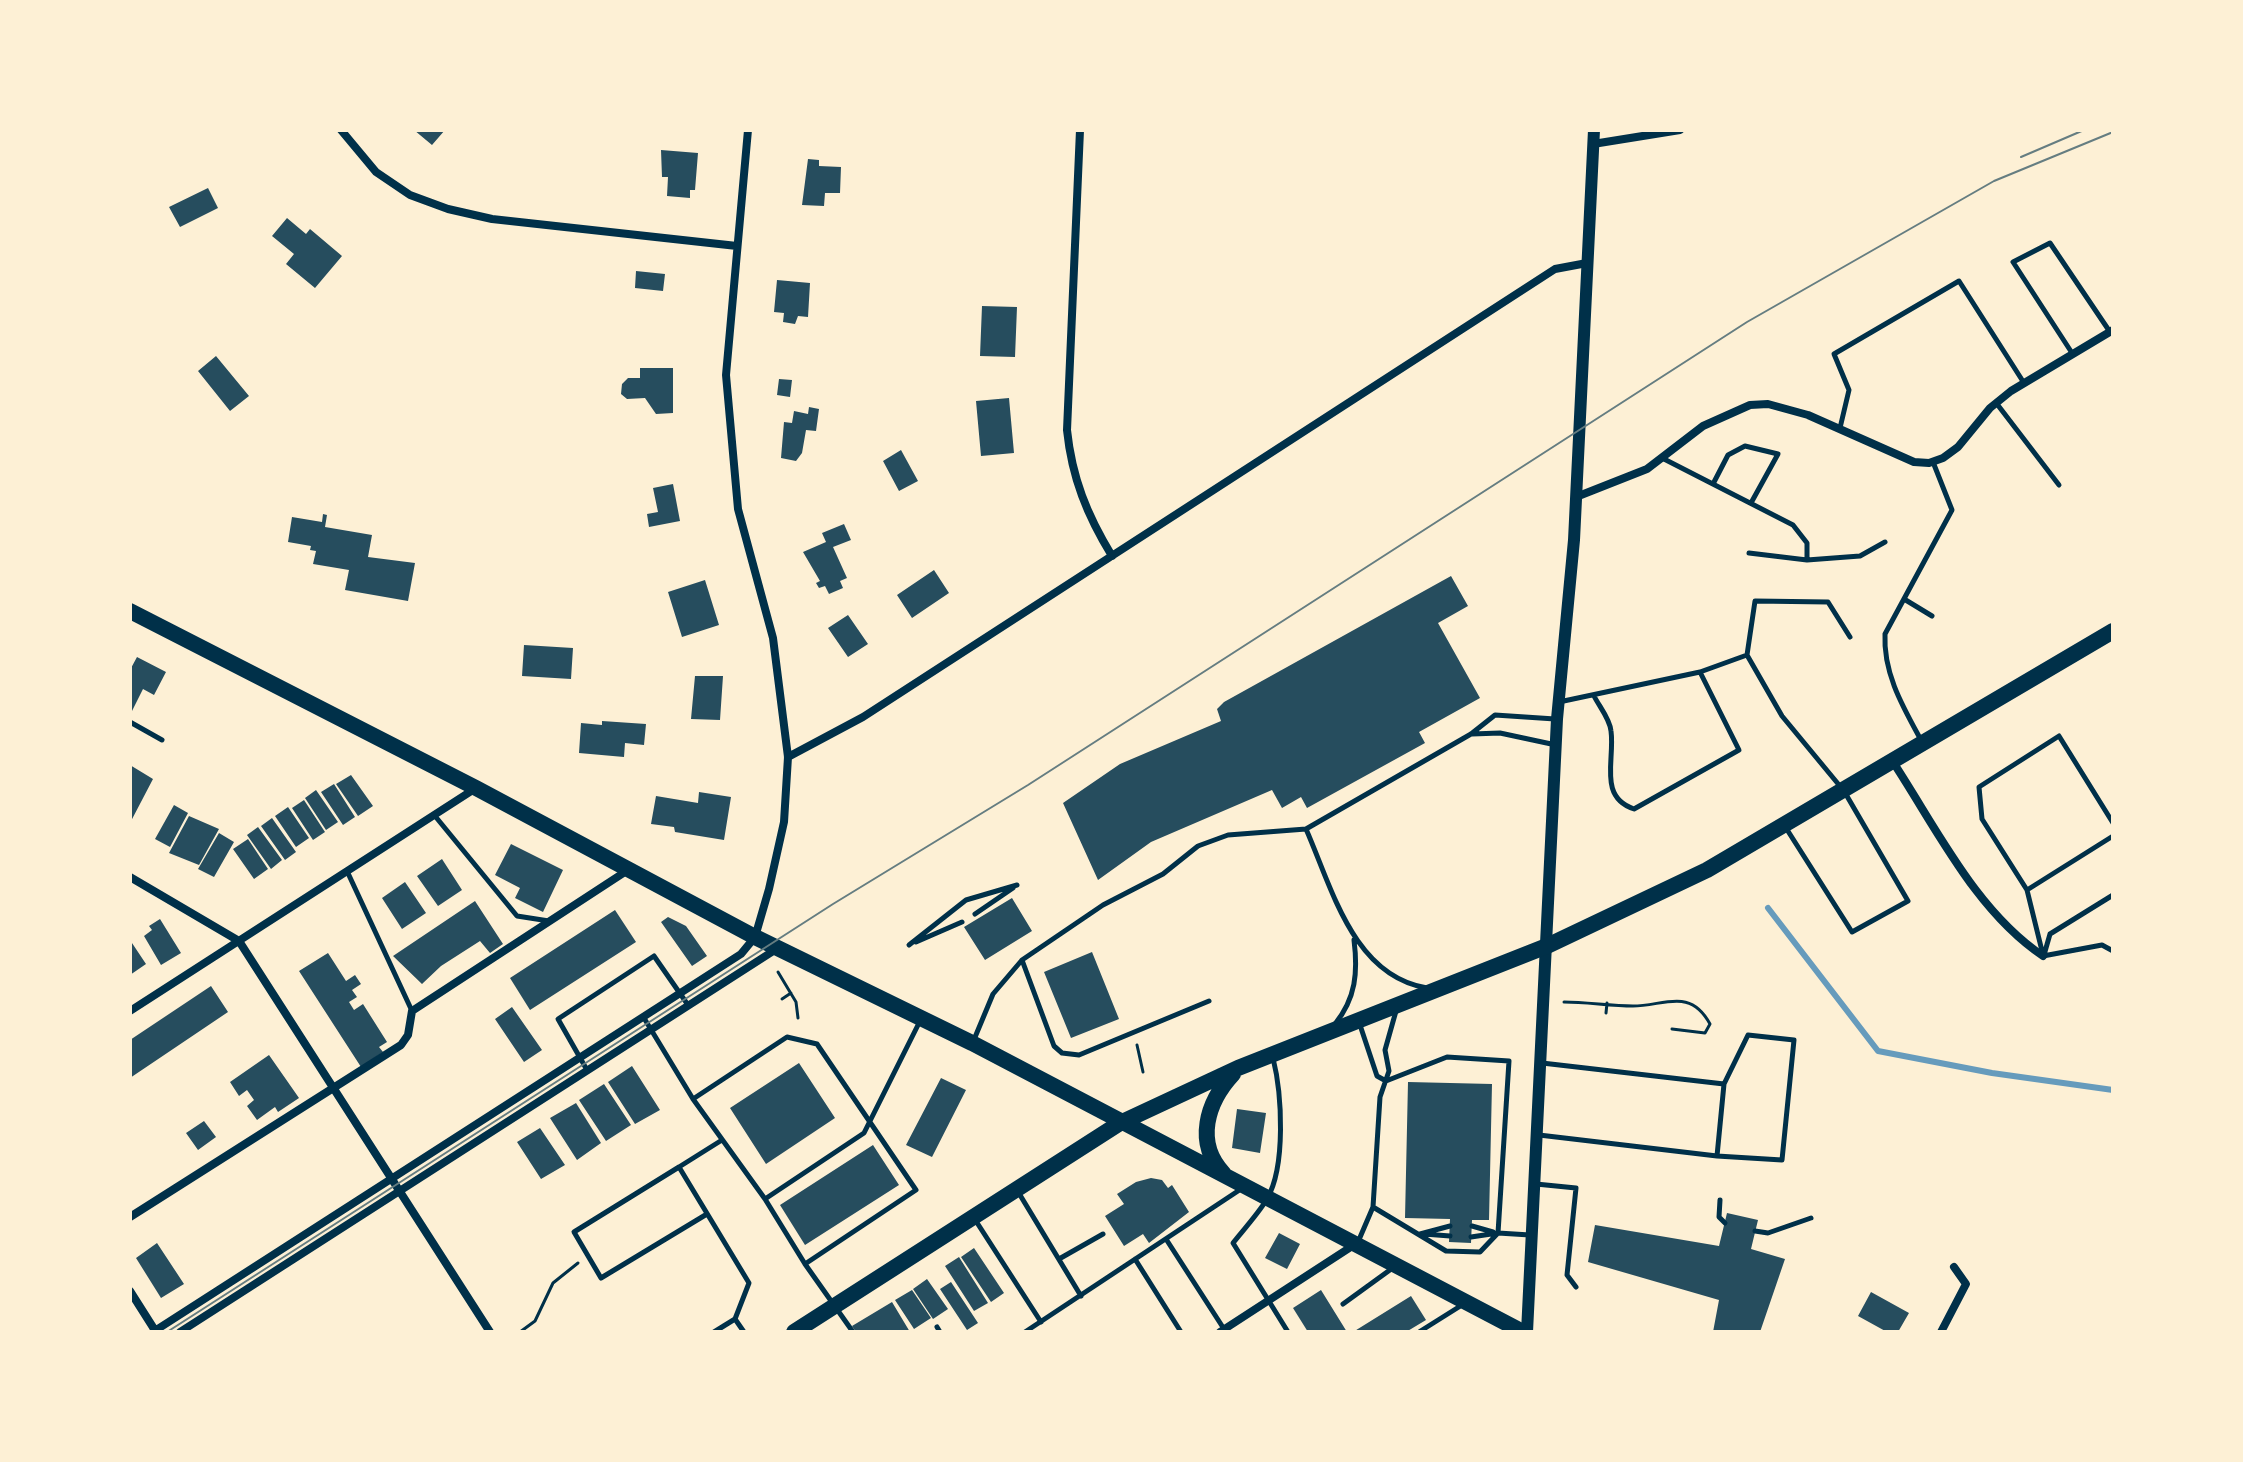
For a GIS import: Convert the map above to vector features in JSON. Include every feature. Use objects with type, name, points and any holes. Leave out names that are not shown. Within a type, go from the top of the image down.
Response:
[{"type":"main road","points":[[131,614],[631,868],[755,937],[972,1043],[1525,1332]]},
{"type":"main road","points":[[794,1332],[1120,1123],[1238,1068],[1328,1034],[1431,989],[1547,946],[1707,870],[2113,631]]},
{"type":"main road","points":[[1228,1178],[1215,1164],[1206,1129],[1211,1104],[1219,1089],[1238,1068]]},
{"type":"street","points":[[341,130],[359,156],[385,178],[410,195],[448,209],[492,219],[737,246]]},
{"type":"street","points":[[180,1332],[579,1058],[741,954],[755,937],[784,822],[788,757],[773,638],[738,509],[731,460],[726,375],[748,130]]},
{"type":"street","points":[[1080,130],[1067,430],[1070,463],[1079,492],[1112,556]]},
{"type":"street","points":[[1525,1332],[1557,719],[1576,497],[1594,130]]},
{"type":"street","points":[[1593,144],[1680,130]]},
{"type":"street","points":[[788,757],[863,717],[1555,269],[1587,263]]},
{"type":"street","points":[[1576,497],[1628,478],[1664,459],[1703,426],[1750,405],[1786,407],[1914,462],[1933,462],[1958,447],[1996,403],[2111,331]]},
{"type":"street","points":[[1893,762],[1993,914],[2022,942],[2043,956]]},
{"type":"street","points":[[130,1011],[476,788]]},
{"type":"street","points":[[130,1217],[401,1045],[408,1035],[412,1011],[631,868]]},
{"type":"street","points":[[130,877],[239,941],[397,1184],[487,1331]]},
{"type":"street","points":[[130,1291],[155,1332],[587,1070],[778,948]]},
{"type":"street","points":[[1222,1330],[1357,1243]]},
{"type":"street","points":[[1941,1332],[1966,1284],[1954,1267]]},
{"type":"lane","points":[[2072,353],[2013,262],[2050,243],[2111,331]]},
{"type":"lane","points":[[1840,429],[1849,390],[1834,354],[1959,281],[2024,383]]},
{"type":"lane","points":[[1996,403],[2059,485]]},
{"type":"lane","points":[[1713,484],[1728,455],[1745,446],[1778,454],[1751,503]]},
{"type":"lane","points":[[1664,459],[1793,525],[1807,543],[1807,560]]},
{"type":"lane","points":[[1924,744],[1898,698],[1884,652],[1885,634],[1952,510],[1933,462]]},
{"type":"lane","points":[[1749,553],[1807,560],[1860,556],[1885,542]]},
{"type":"lane","points":[[1904,599],[1932,616]]},
{"type":"lane","points":[[1785,825],[1852,932],[1908,901],[1844,791],[1782,716],[1747,655],[1755,601],[1828,602],[1850,637]]},
{"type":"lane","points":[[1558,702],[1700,672],[1747,655]]},
{"type":"lane","points":[[1594,696],[1611,728],[1610,790],[1621,805],[1634,809],[1739,750],[1700,672]]},
{"type":"lane","points":[[972,1043],[993,994],[1022,960],[1103,905],[1163,874],[1198,846],[1228,835],[1306,829],[1471,734],[1495,715],[1557,719]]},
{"type":"lane","points":[[130,722],[162,740]]},
{"type":"lane","points":[[1471,734],[1500,733],[1556,745]]},
{"type":"lane","points":[[2043,956],[2027,890],[1982,819],[1979,787],[2059,736],[2113,823]]},
{"type":"lane","points":[[434,815],[517,916],[550,921]]},
{"type":"lane","points":[[1306,829],[1354,939],[1373,961],[1406,985],[1431,989]]},
{"type":"lane","points":[[2027,890],[2113,836]]},
{"type":"lane","points":[[347,871],[412,1011]]},
{"type":"lane","points":[[962,922],[909,945],[966,900],[1017,885],[975,914]]},
{"type":"lane","points":[[2043,956],[2050,934],[2113,895]]},
{"type":"lane","points":[[1328,1034],[1353,996],[1357,968],[1354,939]]},
{"type":"lane","points":[[2043,956],[2102,945],[2113,951]]},
{"type":"lane","points":[[587,1070],[558,1019],[654,956],[688,1005]]},
{"type":"lane","points":[[1022,960],[1054,1046],[1062,1053],[1079,1055],[1209,1001]]},
{"type":"lane","points":[[1357,1243],[1373,1207],[1380,1097],[1389,1071],[1385,1050],[1398,1003]]},
{"type":"lane","points":[[643,1017],[693,1099],[765,1199],[805,1264],[853,1332]]},
{"type":"lane","points":[[765,1199],[864,1133],[922,1018]]},
{"type":"lane","points":[[1358,1021],[1377,1076],[1386,1081]]},
{"type":"lane","points":[[1537,1134],[1717,1156],[1782,1160],[1794,1040],[1748,1035],[1724,1084],[1717,1156]]},
{"type":"lane","points":[[693,1099],[787,1037],[817,1044],[916,1190],[805,1264]]},
{"type":"lane","points":[[1273,1055],[1282,1094],[1274,1179],[1268,1198],[1233,1243],[1288,1332]]},
{"type":"lane","points":[[1373,1207],[1446,1251],[1480,1252],[1498,1233],[1509,1061],[1447,1057],[1386,1081]]},
{"type":"lane","points":[[1541,1063],[1724,1084]]},
{"type":"lane","points":[[707,1214],[601,1278],[574,1232],[723,1140]]},
{"type":"lane","points":[[679,1167],[749,1283],[735,1319],[714,1332]]},
{"type":"lane","points":[[1535,1183],[1576,1188],[1567,1275],[1576,1287]]},
{"type":"lane","points":[[1025,1332],[1245,1187]]},
{"type":"lane","points":[[1017,1190],[1081,1296]]},
{"type":"lane","points":[[1720,1200],[1719,1217],[1725,1223]]},
{"type":"lane","points":[[974,1217],[1041,1322]]},
{"type":"lane","points":[[1755,1231],[1768,1233],[1811,1218]]},
{"type":"lane","points":[[1419,1234],[1450,1226]]},
{"type":"lane","points":[[1472,1226],[1498,1233],[1531,1235]]},
{"type":"lane","points":[[1471,1237],[1498,1233]]},
{"type":"lane","points":[[1059,1259],[1103,1234]]},
{"type":"lane","points":[[1419,1234],[1450,1236]]},
{"type":"lane","points":[[1166,1239],[1222,1330]]},
{"type":"lane","points":[[1135,1259],[1181,1332]]},
{"type":"lane","points":[[1343,1304],[1398,1265]]},
{"type":"lane","points":[[1419,1332],[1466,1302]]},
{"type":"lane","points":[[735,1319],[744,1332]]},
{"type":"path","points":[[778,972],[791,993],[798,1018]]},
{"type":"path","points":[[782,999],[791,993]]},
{"type":"path","points":[[1564,1002],[1629,1006],[1653,1001],[1686,1002],[1705,1015],[1710,1024],[1705,1033],[1672,1029]]},
{"type":"path","points":[[1606,1013],[1607,1003]]},
{"type":"path","points":[[1628,1013],[1629,1006]]},
{"type":"path","points":[[520,1332],[535,1321],[553,1283],[588,1257]]},
{"type":"building","points":[[414,130],[445,130],[432,145]]},
{"type":"building","points":[[661,150],[698,153],[695,190],[690,190],[690,198],[667,196],[668,177],[662,177]]},
{"type":"building","points":[[808,159],[819,160],[819,166],[841,167],[840,193],[825,193],[824,206],[802,205]]},
{"type":"building","points":[[208,188],[218,208],[180,227],[169,207]]},
{"type":"building","points":[[287,218],[306,234],[310,229],[342,256],[315,288],[286,264],[294,254],[272,236]]},
{"type":"building","points":[[636,271],[665,274],[663,291],[635,288]]},
{"type":"building","points":[[777,280],[810,283],[808,317],[798,316],[795,324],[783,322],[784,313],[774,312]]},
{"type":"building","points":[[982,306],[1017,307],[1015,357],[980,356]]},
{"type":"building","points":[[216,356],[249,396],[230,411],[198,371]]},
{"type":"building","points":[[640,368],[673,368],[673,413],[656,414],[645,398],[627,399],[621,394],[622,384],[628,378],[640,378]]},
{"type":"building","points":[[779,379],[792,380],[790,397],[777,395]]},
{"type":"building","points":[[1009,398],[1014,453],[981,456],[976,401]]},
{"type":"building","points":[[809,407],[819,409],[816,431],[806,430],[802,453],[796,461],[781,458],[784,422],[792,423],[794,411],[808,414]]},
{"type":"building","points":[[901,450],[918,481],[899,491],[883,461]]},
{"type":"building","points":[[673,484],[680,521],[649,527],[647,514],[658,512],[653,488]]},
{"type":"building","points":[[323,514],[327,515],[325,527],[372,535],[368,557],[415,563],[408,601],[345,590],[349,570],[313,564],[316,551],[310,550],[311,546],[288,542],[292,517],[322,522]]},
{"type":"building","points":[[844,524],[851,540],[833,547],[847,578],[840,581],[843,588],[829,594],[825,586],[819,588],[816,583],[820,581],[803,552],[826,542],[822,533]]},
{"type":"building","points":[[934,570],[949,593],[912,618],[897,595]]},
{"type":"building","points":[[1451,576],[1468,606],[1438,623],[1480,698],[1419,732],[1425,743],[1307,808],[1301,797],[1282,808],[1272,790],[1151,842],[1098,880],[1063,803],[1120,764],[1221,721],[1217,709],[1224,702]]},
{"type":"building","points":[[705,580],[719,625],[682,637],[668,592]]},
{"type":"building","points":[[848,615],[868,644],[848,657],[828,628]]},
{"type":"building","points":[[524,645],[573,648],[571,679],[522,676]]},
{"type":"building","points":[[137,657],[166,672],[154,695],[143,689],[130,715],[130,670]]},
{"type":"building","points":[[695,676],[723,676],[720,720],[691,719]]},
{"type":"building","points":[[602,721],[646,724],[644,745],[625,743],[624,757],[579,753],[581,723],[602,725]]},
{"type":"building","points":[[130,765],[153,779],[130,823]]},
{"type":"building","points":[[351,775],[373,806],[358,816],[336,784]]},
{"type":"building","points":[[334,784],[355,817],[343,825],[321,792]]},
{"type":"building","points":[[316,790],[338,822],[326,830],[305,798]]},
{"type":"building","points":[[699,792],[731,797],[724,840],[675,832],[674,827],[651,824],[656,796],[698,803]]},
{"type":"building","points":[[304,800],[325,832],[313,840],[292,808]]},
{"type":"building","points":[[174,805],[188,813],[170,847],[155,839]]},
{"type":"building","points":[[288,807],[309,838],[296,847],[275,816]]},
{"type":"building","points":[[189,816],[219,829],[199,865],[169,853]]},
{"type":"building","points":[[272,818],[296,852],[285,860],[261,826]]},
{"type":"building","points":[[258,827],[282,860],[271,869],[247,835]]},
{"type":"building","points":[[219,833],[234,842],[214,877],[198,869]]},
{"type":"building","points":[[248,839],[268,869],[254,879],[233,849]]},
{"type":"building","points":[[511,844],[563,870],[543,912],[515,898],[520,888],[495,875]]},
{"type":"building","points":[[442,859],[462,890],[438,906],[417,876]]},
{"type":"building","points":[[405,882],[426,913],[402,929],[382,898]]},
{"type":"building","points":[[1012,898],[1032,931],[985,960],[964,927]]},
{"type":"building","points":[[475,901],[503,944],[490,953],[480,941],[441,966],[422,984],[393,956]]},
{"type":"building","points":[[615,910],[636,942],[530,1010],[510,978]]},
{"type":"building","points":[[668,917],[686,926],[707,956],[692,966],[661,922]]},
{"type":"building","points":[[160,919],[181,953],[161,965],[144,936],[152,930],[149,926]]},
{"type":"building","points":[[130,940],[146,964],[130,975]]},
{"type":"building","points":[[1092,952],[1119,1019],[1071,1038],[1044,972]]},
{"type":"building","points":[[328,953],[346,981],[355,975],[361,984],[352,990],[357,997],[349,1002],[354,1010],[363,1004],[387,1042],[379,1047],[383,1052],[361,1067],[299,971]]},
{"type":"building","points":[[211,986],[228,1012],[130,1078],[130,1040]]},
{"type":"building","points":[[512,1007],[542,1050],[524,1062],[495,1019]]},
{"type":"building","points":[[269,1055],[299,1098],[278,1112],[275,1107],[257,1120],[247,1106],[254,1100],[247,1090],[239,1096],[230,1082]]},
{"type":"building","points":[[799,1063],[835,1118],[766,1164],[730,1108]]},
{"type":"building","points":[[632,1066],[660,1110],[635,1124],[608,1082]]},
{"type":"building","points":[[941,1078],[966,1090],[932,1157],[906,1145]]},
{"type":"building","points":[[1408,1082],[1492,1084],[1489,1220],[1472,1220],[1471,1243],[1449,1242],[1450,1219],[1405,1218]]},
{"type":"building","points":[[604,1084],[631,1125],[606,1141],[579,1100]]},
{"type":"building","points":[[576,1103],[601,1143],[577,1160],[550,1118]]},
{"type":"building","points":[[1237,1109],[1266,1113],[1260,1153],[1232,1148]]},
{"type":"building","points":[[204,1121],[216,1137],[198,1150],[186,1133]]},
{"type":"building","points":[[540,1128],[565,1165],[541,1179],[517,1142]]},
{"type":"building","points":[[873,1145],[899,1185],[805,1245],[780,1205]]},
{"type":"building","points":[[1151,1178],[1162,1180],[1168,1188],[1172,1185],[1189,1212],[1149,1243],[1143,1234],[1124,1246],[1105,1216],[1124,1204],[1117,1194],[1136,1182]]},
{"type":"building","points":[[1727,1213],[1758,1220],[1751,1249],[1785,1259],[1760,1332],[1713,1332],[1719,1300],[1588,1262],[1595,1225],[1719,1246]]},
{"type":"building","points":[[1279,1233],[1300,1244],[1287,1269],[1265,1258]]},
{"type":"building","points":[[157,1243],[184,1284],[161,1298],[136,1258]]},
{"type":"building","points":[[974,1248],[1004,1293],[991,1302],[961,1257]]},
{"type":"building","points":[[959,1257],[988,1303],[974,1311],[945,1266]]},
{"type":"building","points":[[927,1279],[948,1309],[933,1319],[913,1289]]},
{"type":"building","points":[[951,1282],[978,1323],[967,1330],[940,1289]]},
{"type":"building","points":[[912,1290],[931,1318],[914,1329],[895,1300]]},
{"type":"building","points":[[1321,1290],[1347,1332],[1308,1332],[1293,1308]]},
{"type":"building","points":[[1871,1292],[1909,1313],[1898,1332],[1887,1332],[1858,1316]]},
{"type":"building","points":[[1411,1296],[1426,1320],[1406,1332],[1353,1332]]},
{"type":"building","points":[[892,1302],[910,1332],[856,1332],[852,1326]]},
{"type":"waterway","points":[[1768,908],[1878,1051],[1992,1073],[2113,1090]]},
{"type":"tram line","points":[[2021,157],[2084,130]]},
{"type":"tram line","points":[[167,1332],[833,904],[1028,785],[1747,322],[1994,181],[2113,132]]}]
